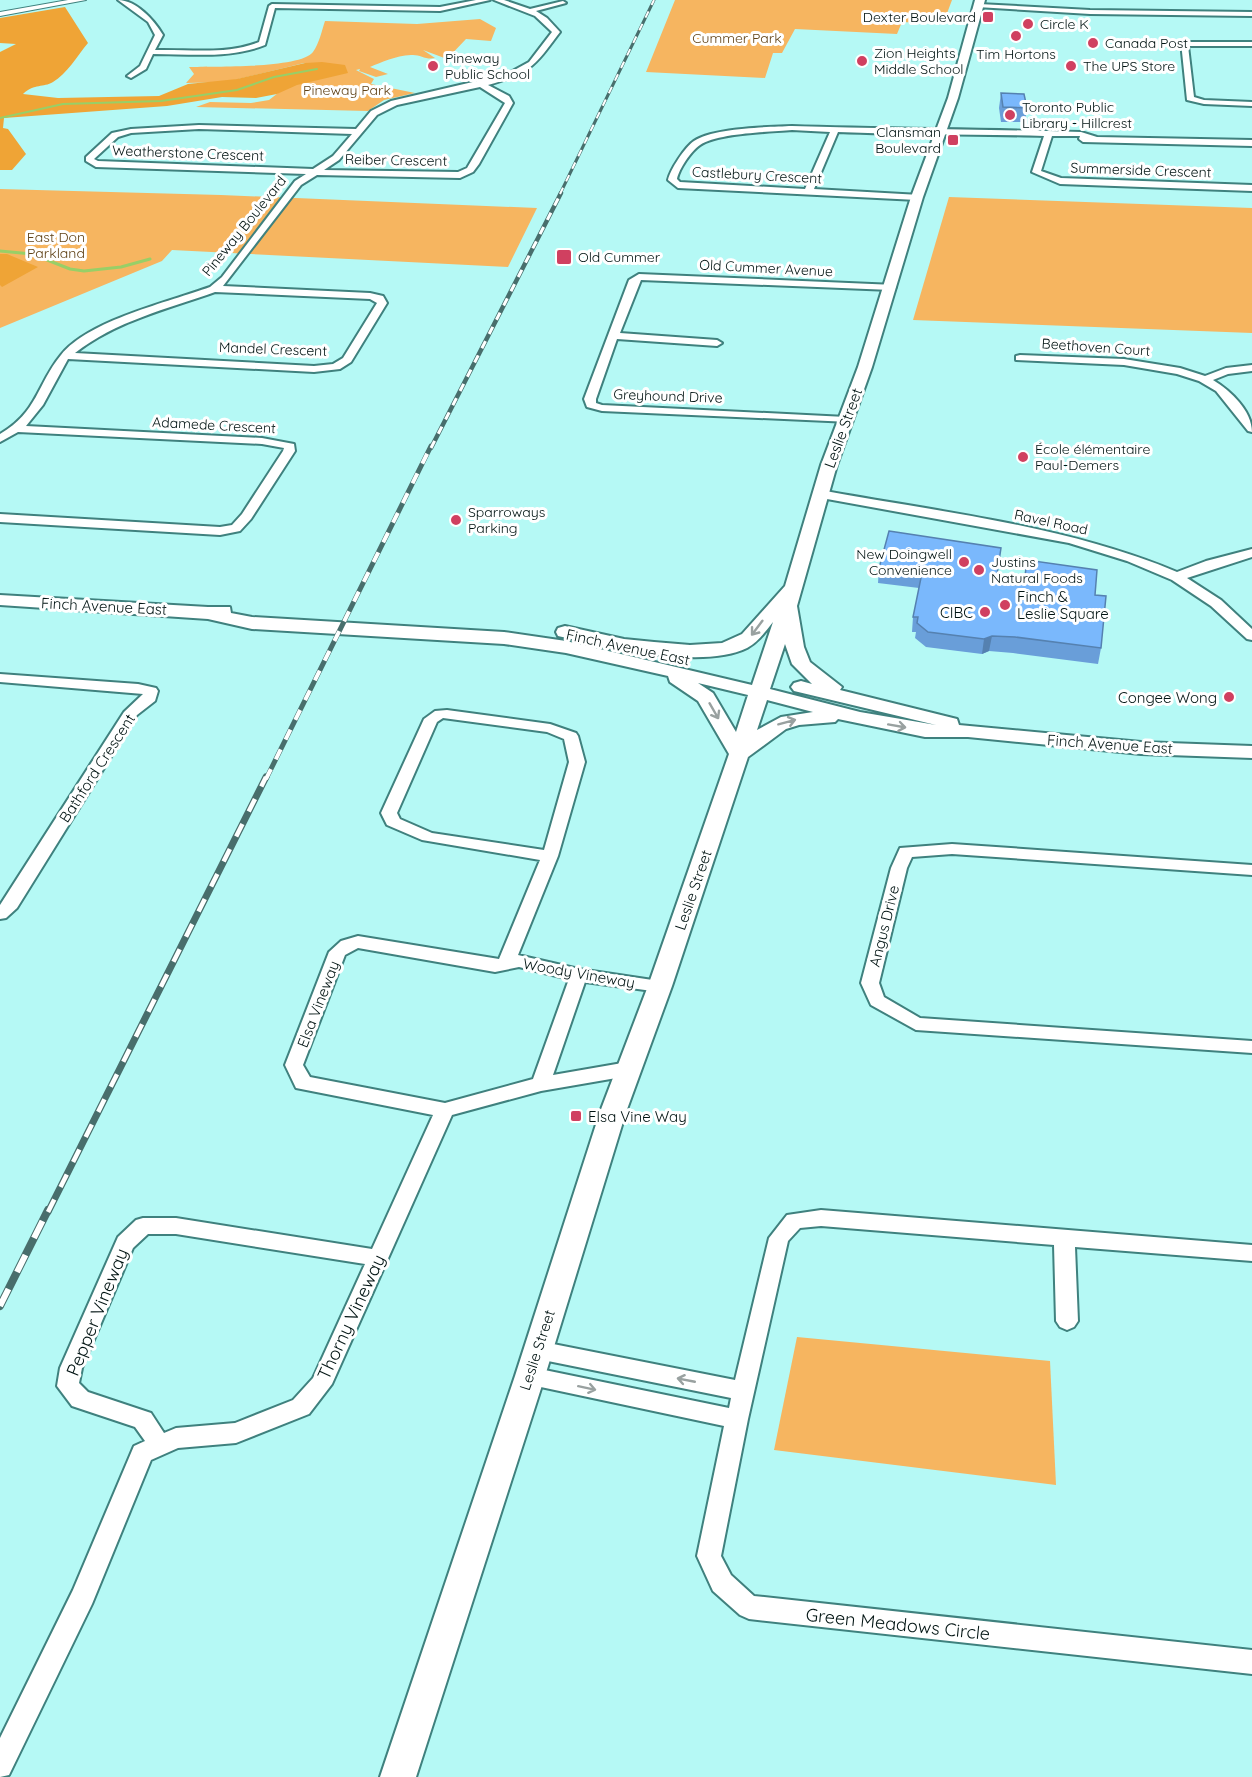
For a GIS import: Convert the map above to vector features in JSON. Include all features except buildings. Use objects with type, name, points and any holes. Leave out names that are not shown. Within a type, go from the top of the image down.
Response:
[{"type":"main road","name":"Leslie Street","points":[[398,1777],[628,1069],[660,986],[739,754],[792,591],[820,494],[891,287],[917,197],[941,132],[979,3]]},
{"type":"main road","points":[[628,652],[702,650],[741,643],[750,638],[792,591]]},
{"type":"main road","points":[[792,591],[795,650],[804,669],[861,710]]},
{"type":"main road","name":"Finch Avenue East","points":[[0,600],[208,613],[252,622],[504,638],[566,647],[628,652],[861,710],[925,731],[968,731],[1141,748],[1252,752]]},
{"type":"main road","points":[[628,652],[700,691],[739,754],[781,722],[861,710]]},
{"type":"street","points":[[0,14],[82,0]]},
{"type":"street","points":[[121,0],[151,21],[159,35],[143,68],[131,76]]},
{"type":"street","points":[[152,52],[224,51],[256,47],[262,43],[272,6],[440,9],[487,0]]},
{"type":"street","name":"Pineway Boulevard","points":[[0,439],[18,429],[32,415],[65,356],[102,331],[120,322],[214,289],[225,279],[298,183],[336,158],[374,113],[394,103],[510,76],[532,64],[556,32],[551,23],[529,11],[497,0]]},
{"type":"street","points":[[529,11],[563,3]]},
{"type":"street","points":[[979,3],[1065,6],[1117,11],[1252,14]]},
{"type":"street","points":[[1252,44],[1184,44],[1190,98],[1204,102],[1252,104]]},
{"type":"street","name":"Reiber Crescent","points":[[316,171],[445,176],[460,175],[470,170],[509,103],[506,98],[481,84]]},
{"type":"street","name":"Weatherstone Crescent","points":[[316,171],[96,164],[89,159],[115,135],[131,131],[209,127],[359,132]]},
{"type":"street","name":"Castlebury Crescent","points":[[917,197],[678,185],[672,180],[674,172],[696,143],[716,136],[792,128],[941,132]]},
{"type":"street","points":[[809,190],[835,129]]},
{"type":"street","points":[[941,132],[963,136],[1048,136],[1252,143]]},
{"type":"street","name":"Summerside Crescent","points":[[1048,136],[1036,172],[1060,181],[1252,188]]},
{"type":"street","name":"Old Cummer Avenue","points":[[639,277],[891,287]]},
{"type":"street","name":"Greyhound Drive","points":[[639,277],[634,280],[590,399],[591,405],[602,408],[846,420]]},
{"type":"street","name":"Mandel Crescent","points":[[65,356],[267,364],[314,369],[336,367],[347,360],[382,303],[380,298],[370,296],[214,289]]},
{"type":"street","points":[[614,336],[717,342]]},
{"type":"street","name":"Beethoven Court","points":[[1020,358],[1122,362],[1165,368],[1205,380]]},
{"type":"street","points":[[1205,380],[1226,371],[1252,368]]},
{"type":"street","points":[[1205,380],[1220,389],[1252,429]]},
{"type":"street","name":"Adamede Crescent","points":[[0,518],[220,531],[236,528],[247,516],[290,451],[290,446],[262,441],[18,429]]},
{"type":"street","name":"Ravel Road","points":[[820,494],[1071,540],[1132,558],[1178,577],[1216,603],[1252,636]]},
{"type":"street","points":[[1178,577],[1211,564],[1252,553]]},
{"type":"street","name":"Bathford Crescent","points":[[0,678],[138,688],[151,691],[150,698],[131,712],[11,904],[0,914]]},
{"type":"street","name":"Woody Vineway","points":[[507,964],[550,855],[578,762],[571,736],[550,728],[447,714],[440,714],[431,719],[388,813],[393,822],[428,837],[550,855]]},
{"type":"street","name":"Angus Drive","points":[[1252,870],[952,849],[906,852],[899,868],[870,983],[877,1001],[916,1024],[1252,1047]]},
{"type":"street","name":"Elsa Vineway","points":[[445,1110],[303,1083],[294,1065],[338,952],[347,945],[358,942],[495,966],[507,964]]},
{"type":"street","name":"Woody Vineway","points":[[507,964],[519,961],[579,975],[660,986]]},
{"type":"street","points":[[541,1084],[579,975]]},
{"type":"street","points":[[445,1110],[541,1084],[628,1069]]},
{"type":"street","name":"Thorny Vineway","points":[[0,1766],[83,1596],[142,1453],[176,1438],[236,1433],[301,1407],[321,1384],[445,1110]]},
{"type":"street","name":"Green Meadows Circle","points":[[1252,1253],[821,1218],[794,1221],[779,1238],[737,1419],[709,1556],[722,1583],[749,1607],[1252,1662]]},
{"type":"street","name":"Pepper Vineway","points":[[159,1444],[143,1420],[80,1400],[68,1386],[71,1368],[125,1243],[143,1226],[176,1226],[379,1257]]},
{"type":"street","points":[[1064,1238],[1067,1321]]},
{"type":"street","points":[[534,1363],[744,1391]]},
{"type":"street","points":[[534,1363],[737,1419]]},
{"type":"green space","name":"Cummer Park","points":[[675,0],[952,0],[943,24],[902,22],[897,34],[795,29],[782,53],[773,53],[765,78],[646,72]]},
{"type":"green space","name":"Pineway Park","points":[[480,19],[496,28],[491,41],[466,39],[447,59],[423,50],[435,58],[411,55],[389,60],[370,67],[388,74],[376,77],[359,71],[360,69],[356,70],[374,79],[371,84],[415,93],[384,100],[368,111],[196,107],[210,102],[251,103],[269,100],[295,80],[324,64],[304,63],[226,82],[186,83],[194,74],[189,67],[274,64],[305,57],[315,49],[325,21],[417,24]]},
{"type":"green space","name":"East Don Parkland","points":[[0,189],[221,195],[537,208],[508,267],[172,250],[162,261],[0,328]]},
{"type":"green space","points":[[949,197],[1252,208],[1252,333],[913,320]]},
{"type":"green space","points":[[797,1337],[1050,1361],[1056,1485],[774,1450]]},
{"type":"shaded area","points":[[65,7],[88,43],[58,79],[49,84],[31,88],[23,94],[58,98],[159,96],[188,84],[237,79],[305,63],[322,62],[345,65],[348,73],[256,98],[222,97],[167,106],[4,118],[3,128],[8,129],[26,154],[12,170],[0,170],[0,52],[16,44],[0,43],[0,18]]},
{"type":"shaded area","points":[[0,254],[7,254],[38,267],[2,287],[0,285]]},
{"type":"waterway","points":[[0,118],[63,104],[161,101],[237,90],[274,77],[317,69]]},
{"type":"waterway","points":[[0,251],[32,254],[70,269],[84,271],[121,267],[150,259]]},
{"type":"railway","points":[[560,194],[654,0]]},
{"type":"railway","points":[[431,448],[561,193]]},
{"type":"railway","points":[[266,779],[431,446]]},
{"type":"railway","points":[[48,1212],[266,777]]},
{"type":"railway","points":[[0,1306],[48,1210]]},
{"type":"place","name":"Dexter Boulevard","points":[[988,17]]},
{"type":"place","name":"Circle K","points":[[1028,24]]},
{"type":"place","name":"Tim Hortons","points":[[1016,36]]},
{"type":"place","name":"Canada Post","points":[[1093,43]]},
{"type":"place","name":"Zion Heights Middle School","points":[[862,61]]},
{"type":"place","name":"Pineway Public School","points":[[433,66]]},
{"type":"place","name":"The UPS Store","points":[[1071,66]]},
{"type":"place","name":"Toronto Public Library - Hillcrest","points":[[1010,115]]},
{"type":"place","name":"Clansman Boulevard","points":[[953,140]]},
{"type":"place","name":"Old Cummer","points":[[564,257]]},
{"type":"place","name":"École élémentaire Paul-Demers","points":[[1023,457]]},
{"type":"place","name":"Sparroways Parking","points":[[456,520]]},
{"type":"place","name":"New Doingwell Convenience","points":[[964,562]]},
{"type":"place","name":"Justins Natural Foods","points":[[979,570]]},
{"type":"place","name":"Finch & Leslie Square","points":[[1005,605]]},
{"type":"place","name":"CIBC","points":[[985,612]]},
{"type":"place","name":"Congee Wong","points":[[1229,697]]},
{"type":"place","name":"Elsa Vine Way","points":[[576,1116]]}]
